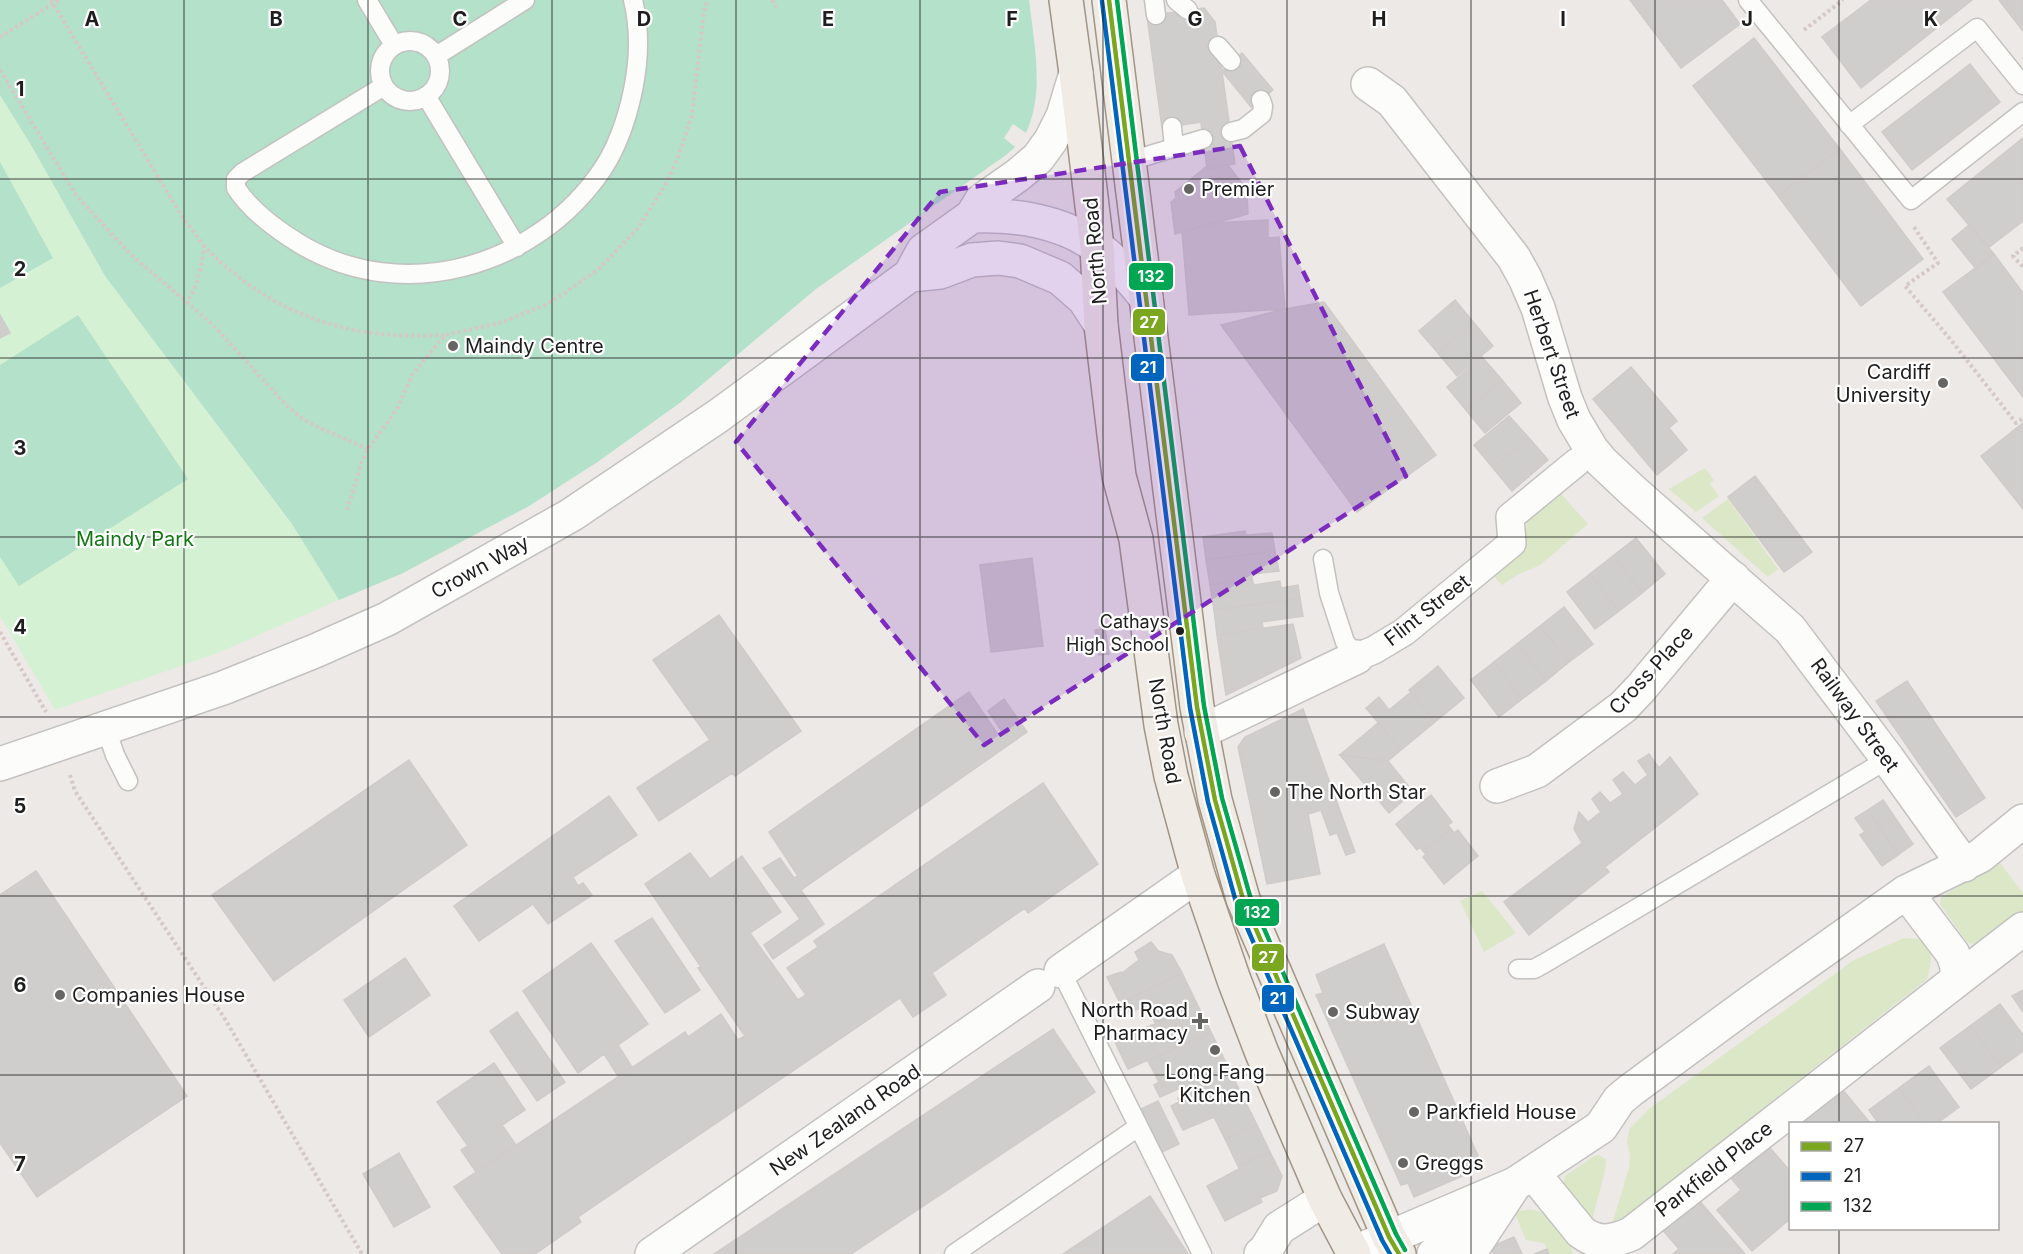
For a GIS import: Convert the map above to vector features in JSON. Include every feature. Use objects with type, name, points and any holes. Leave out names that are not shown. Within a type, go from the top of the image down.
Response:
[{"type":"main road","name":"North Road","points":[[1065,0],[1097,247],[1101,325],[1119,476],[1137,538],[1161,725],[1181,817],[1234,980],[1262,1053],[1325,1199],[1353,1253]]},
{"type":"main road","name":"North Road","points":[[1109,0],[1201,732],[1215,800],[1243,899],[1394,1245]]},
{"type":"street","name":"Crown Way","points":[[0,764],[223,688],[315,651],[387,619],[572,515],[718,416],[910,275],[923,251],[972,216],[981,201],[1038,158],[1051,140],[1063,116],[1076,73]]},
{"type":"street","name":"Herbert Street","points":[[1368,84],[1392,102],[1514,258],[1538,308],[1565,398],[1574,420],[1592,450],[1634,492],[1733,578]]},
{"type":"street","points":[[972,216],[997,215],[1035,220],[1072,233],[1097,247],[1129,276],[1146,298]]},
{"type":"street","points":[[910,275],[940,272],[972,261],[998,258],[1020,261],[1060,278],[1084,299],[1101,325]]},
{"type":"street","name":"Flint Street","points":[[1201,732],[1374,650],[1404,632],[1512,543],[1510,517],[1577,462]]},
{"type":"street","name":"Railway Street","points":[[1733,578],[1790,629],[1964,864]]},
{"type":"street","name":"Cross Place","points":[[1497,786],[1537,771],[1623,707],[1733,578]]},
{"type":"street","points":[[1353,1253],[1394,1245],[1524,1179],[1601,1127],[1619,1100],[1630,1090],[1752,1001],[1906,892],[1980,856],[2023,822]]},
{"type":"street","name":"New Zealand Road","points":[[652,1254],[1198,875]]},
{"type":"street","points":[[1906,892],[1953,954],[1957,967],[1957,980]]},
{"type":"street","name":"Parkfield Place","points":[[1524,1179],[1588,1238],[1608,1242],[1631,1234],[2023,929]]},
{"type":"street","points":[[1434,1254],[1476,1242],[1524,1179]]},
{"type":"street","points":[[1261,1254],[1279,1228],[1325,1199]]},
{"type":"lane","points":[[367,0],[394,45]]},
{"type":"lane","points":[[436,56],[525,0]]},
{"type":"lane","points":[[384,86],[242,173],[236,179],[236,188],[273,226],[308,249],[327,258],[377,272],[424,273],[451,270],[496,257],[517,248],[546,230],[567,212],[602,170],[615,147],[629,110],[635,79],[637,31],[633,0]]},
{"type":"lane","points":[[1748,0],[1911,200],[2023,112]]},
{"type":"lane","points":[[1849,125],[1977,28],[2023,86]]},
{"type":"lane","points":[[403,41],[422,43],[436,56],[439,64],[437,82],[426,96],[407,101],[389,93],[384,86],[380,76],[382,58],[394,45],[403,41]]},
{"type":"lane","points":[[1218,46],[1231,61]]},
{"type":"lane","points":[[426,96],[517,248]]},
{"type":"lane","points":[[1231,132],[1243,129],[1262,114],[1261,100]]},
{"type":"lane","points":[[1130,161],[1186,136]]},
{"type":"lane","points":[[1323,559],[1329,593],[1345,642],[1358,657]]},
{"type":"lane","points":[[106,729],[115,755],[128,781]]},
{"type":"lane","points":[[1518,969],[1534,969],[1540,966],[1888,759]]},
{"type":"lane","points":[[1049,978],[1138,1127],[1202,1254]]},
{"type":"lane","points":[[954,1254],[1138,1127]]},
{"type":"path","points":[[0,37],[52,2],[59,0]]},
{"type":"path","points":[[52,2],[181,215],[204,246],[226,268],[258,292],[311,317],[357,331],[417,337],[445,335],[500,323],[545,305],[600,268],[638,228],[667,182],[692,115],[703,18],[708,0]]},
{"type":"path","points":[[772,0],[776,7]]},
{"type":"path","points":[[1799,34],[1843,0]]},
{"type":"path","points":[[0,70],[76,195],[131,255],[215,327],[288,407],[303,419],[320,428],[368,448]]},
{"type":"path","points":[[187,302],[194,292],[202,266],[204,246]]},
{"type":"path","points":[[2023,248],[2013,256],[2023,267]]},
{"type":"path","points":[[347,510],[368,448],[398,408],[412,375],[445,335]]},
{"type":"path","points":[[0,632],[51,720]]},
{"type":"path","points":[[68,771],[75,792],[225,1019],[362,1254]]},
{"type":"highlighted area","points":[[1240,146],[1406,476],[984,745],[736,442],[940,192]]},
{"type":"green space","name":"Maindy Centre","points":[[0,0],[1029,0],[1037,85],[1032,117],[1026,133],[1013,124],[1004,138],[1015,147],[816,289],[681,402],[599,461],[529,506],[401,574],[339,600],[292,524],[105,276],[0,95]]},
{"type":"green space","name":"Maindy Park","points":[[0,95],[105,276],[292,524],[339,600],[215,654],[55,710],[0,616]]},
{"type":"green space","points":[[0,162],[53,258],[0,288]]},
{"type":"green space","points":[[78,315],[188,479],[19,586],[0,557],[0,365]]},
{"type":"green space","points":[[1705,468],[1714,480],[1710,484],[1719,496],[1696,512],[1669,489]]},
{"type":"green space","points":[[1579,469],[1585,475],[1561,494],[1588,524],[1540,565],[1517,575],[1502,585],[1492,574],[1523,544],[1528,518]]},
{"type":"green space","points":[[1728,499],[1778,569],[1768,577],[1702,518]]},
{"type":"green space","points":[[1997,859],[2023,893],[2023,913],[1983,945],[1975,945],[1967,942],[1940,904],[1941,898]]},
{"type":"green space","points":[[1482,891],[1516,933],[1484,952],[1460,901]]},
{"type":"green space","points":[[1904,938],[1919,939],[1928,946],[1931,962],[1927,979],[1611,1228],[1629,1168],[1630,1155],[1627,1141],[1630,1128],[1649,1109],[1854,960]]},
{"type":"green space","points":[[1599,1155],[1606,1160],[1605,1170],[1592,1221],[1563,1185],[1565,1176]]},
{"type":"green space","points":[[1519,1207],[1520,1211],[1535,1210],[1548,1217],[1566,1238],[1573,1254],[1549,1254],[1544,1243],[1526,1240],[1513,1209]]},
{"type":"building","points":[[1630,0],[1722,0],[1740,24],[1681,68]]},
{"type":"building","points":[[1871,0],[1972,0],[1861,88],[1822,37]]},
{"type":"building","points":[[1999,0],[2023,0],[2023,31]]},
{"type":"building","points":[[1204,8],[1215,22],[1235,164],[1207,169],[1201,122],[1162,128],[1147,16]]},
{"type":"building","points":[[1754,38],[1840,149],[1778,196],[1693,86]]},
{"type":"building","points":[[1242,53],[1273,90],[1251,107],[1222,71]]},
{"type":"building","points":[[1970,64],[2000,102],[1912,170],[1882,132]]},
{"type":"building","points":[[2023,138],[2023,221],[1988,248],[1947,199]]},
{"type":"building","points":[[1840,149],[1923,259],[1861,306],[1778,196]]},
{"type":"building","points":[[1228,165],[1247,190],[1248,214],[1175,234],[1171,202],[1176,198],[1175,192],[1207,166],[1207,169]]},
{"type":"building","points":[[1268,220],[1268,238],[1279,237],[1285,309],[1189,315],[1182,232],[1211,223]]},
{"type":"building","points":[[1969,225],[1994,254],[1976,269],[1952,239]]},
{"type":"building","points":[[1994,254],[2023,293],[2023,397],[1943,292]]},
{"type":"building","points":[[1455,300],[1474,323],[1438,353],[1419,331]]},
{"type":"building","points":[[1324,302],[1436,455],[1357,512],[1221,325]]},
{"type":"building","points":[[0,315],[10,333],[0,338]]},
{"type":"building","points":[[1474,323],[1493,346],[1457,376],[1438,353]]},
{"type":"building","points":[[1482,357],[1502,380],[1466,410],[1447,387]]},
{"type":"building","points":[[1631,367],[1677,421],[1669,428],[1687,450],[1657,475],[1593,399]]},
{"type":"building","points":[[1502,380],[1521,403],[1485,433],[1466,410]]},
{"type":"building","points":[[1509,416],[1529,438],[1493,468],[1474,445]]},
{"type":"building","points":[[2023,423],[2023,509],[1981,456]]},
{"type":"building","points":[[1529,438],[1548,460],[1512,491],[1493,468]]},
{"type":"building","points":[[1755,476],[1812,552],[1784,572],[1728,497]]},
{"type":"building","points":[[1245,531],[1246,535],[1272,533],[1275,551],[1206,560],[1203,537]]},
{"type":"building","points":[[1636,538],[1665,574],[1642,593],[1613,556]]},
{"type":"building","points":[[1275,551],[1279,571],[1252,574],[1252,579],[1210,585],[1206,560]]},
{"type":"building","points":[[1613,556],[1642,593],[1619,611],[1590,574]]},
{"type":"building","points":[[1032,558],[1043,646],[991,652],[980,565]]},
{"type":"building","points":[[1590,574],[1619,611],[1595,629],[1567,592]]},
{"type":"building","points":[[1252,579],[1254,585],[1280,581],[1281,588],[1298,585],[1300,598],[1214,610],[1210,585]]},
{"type":"building","points":[[1300,598],[1303,616],[1262,622],[1263,628],[1217,635],[1214,610]]},
{"type":"building","points":[[1564,607],[1593,644],[1569,662],[1540,626]]},
{"type":"building","points":[[719,615],[801,731],[735,776],[732,773],[659,821],[637,788],[710,740],[653,660]]},
{"type":"building","points":[[1293,624],[1301,658],[1226,695],[1217,635]]},
{"type":"building","points":[[1540,626],[1569,662],[1546,681],[1517,644]]},
{"type":"building","points":[[1105,628],[1109,654],[1099,655],[1095,630]]},
{"type":"building","points":[[1517,644],[1546,681],[1522,699],[1494,662]]},
{"type":"building","points":[[1494,662],[1522,699],[1499,717],[1471,680]]},
{"type":"building","points":[[1438,666],[1464,698],[1435,722],[1409,690]]},
{"type":"building","points":[[1907,681],[1985,798],[1956,817],[1876,701]]},
{"type":"building","points":[[969,692],[999,736],[1003,733],[988,711],[1004,699],[1027,732],[801,890],[824,924],[773,959],[764,945],[800,919],[763,868],[780,858],[794,878],[798,876],[769,832]]},
{"type":"building","points":[[1411,692],[1435,722],[1401,750],[1366,708],[1379,697],[1389,710]]},
{"type":"building","points":[[1303,709],[1355,852],[1346,855],[1337,833],[1330,835],[1321,810],[1308,814],[1320,874],[1267,884],[1238,747],[1245,737]]},
{"type":"building","points":[[1378,723],[1401,750],[1388,761],[1340,755]]},
{"type":"building","points":[[1649,754],[1659,768],[1670,757],[1698,794],[1605,867],[1609,872],[1529,935],[1504,902],[1582,843],[1574,829],[1579,812],[1588,822],[1601,812],[1592,799],[1600,792],[1610,803],[1623,794],[1613,780],[1623,772],[1635,785],[1648,775],[1638,761]]},
{"type":"building","points":[[1340,755],[1388,761],[1413,792],[1389,813]]},
{"type":"building","points":[[409,760],[467,845],[274,981],[212,895]]},
{"type":"building","points":[[1043,783],[1098,864],[1028,913],[1025,908],[932,973],[946,995],[913,1017],[900,998],[578,1217],[581,1222],[535,1254],[502,1254],[454,1187],[685,1032],[688,1037],[721,1014],[738,1040],[745,1036],[698,968],[701,967],[645,884],[690,853],[710,879],[742,856],[781,912],[750,933],[798,1000],[806,995],[787,968],[818,947],[814,941]]},
{"type":"building","points":[[1431,795],[1452,822],[1448,825],[1451,829],[1423,851],[1420,847],[1417,850],[1396,824]]},
{"type":"building","points":[[609,796],[637,835],[573,877],[578,886],[583,883],[592,895],[548,924],[533,904],[479,941],[454,906]]},
{"type":"building","points":[[1883,800],[1913,844],[1898,855],[1868,810]]},
{"type":"building","points":[[1868,810],[1898,855],[1882,866],[1860,835],[1865,832],[1855,818]]},
{"type":"building","points":[[1451,829],[1454,833],[1458,830],[1478,856],[1444,884],[1423,857],[1426,854],[1423,851]]},
{"type":"building","name":"Companies House","points":[[36,871],[187,1096],[37,1197],[0,1143],[0,895]]},
{"type":"building","points":[[652,918],[700,990],[665,1013],[615,941]]},
{"type":"building","points":[[1151,942],[1158,951],[1172,955],[1182,973],[1120,1003],[1107,977],[1122,973],[1139,960],[1135,952]]},
{"type":"building","points":[[591,943],[648,1024],[618,1045],[632,1067],[618,1076],[604,1054],[578,1073],[523,991]]},
{"type":"building","name":"Parkfield House","points":[[1384,944],[1483,1167],[1414,1197],[1408,1183],[1401,1185],[1316,995],[1323,993],[1316,975]]},
{"type":"building","points":[[405,958],[430,995],[369,1037],[344,1000]]},
{"type":"building","points":[[1182,973],[1197,1004],[1155,1023],[1147,1005],[1127,1014],[1120,1003]]},
{"type":"building","points":[[2023,990],[2023,1012],[2012,996]]},
{"type":"building","points":[[1197,1004],[1211,1032],[1128,1069],[1115,1042]]},
{"type":"building","points":[[2000,1004],[2023,1035],[2023,1051],[2001,1067],[1970,1026]]},
{"type":"building","points":[[517,1012],[565,1082],[537,1101],[490,1031]]},
{"type":"building","points":[[1970,1026],[2001,1067],[1971,1089],[1940,1048]]},
{"type":"building","points":[[1053,1029],[1095,1092],[851,1254],[714,1254]]},
{"type":"building","points":[[1211,1032],[1228,1067],[1160,1097],[1154,1085],[1159,1082],[1148,1061]]},
{"type":"building","points":[[494,1063],[525,1110],[502,1125],[516,1145],[476,1172],[461,1150],[468,1146],[437,1102]]},
{"type":"building","points":[[1929,1066],[1959,1107],[1939,1122],[1924,1122],[1899,1088]]},
{"type":"building","points":[[1228,1067],[1257,1125],[1225,1139],[1214,1117],[1183,1130],[1171,1106],[1179,1102],[1178,1098],[1182,1096],[1179,1089]]},
{"type":"building","points":[[1899,1088],[1924,1122],[1878,1122],[1869,1110]]},
{"type":"building","points":[[1842,1089],[1869,1122],[1804,1122]]},
{"type":"building","points":[[1158,1101],[1179,1144],[1162,1152],[1141,1109]]},
{"type":"building","points":[[1257,1125],[1270,1152],[1238,1166],[1225,1139]]},
{"type":"building","points":[[1764,1141],[1789,1170],[1789,1220],[1752,1251],[1717,1210],[1741,1190],[1726,1172]]},
{"type":"building","points":[[1270,1152],[1282,1176],[1277,1191],[1260,1198],[1262,1202],[1225,1221],[1207,1186],[1239,1169],[1238,1166]]},
{"type":"building","points":[[399,1153],[430,1207],[394,1227],[363,1174]]},
{"type":"building","points":[[1150,1196],[1188,1254],[1063,1254]]},
{"type":"building","points":[[1697,1198],[1745,1254],[1673,1254],[1679,1249],[1661,1228]]},
{"type":"building","points":[[1514,1237],[1522,1254],[1494,1254],[1490,1247]]},
{"type":"building","points":[[1547,1249],[1549,1254],[1534,1254]]},
{"type":"transit line","name":"27","points":[[1109,0],[1197,707],[1215,800],[1243,899],[1389,1237],[1399,1254]]},
{"type":"transit line","name":"132","points":[[1117,0],[1204,706],[1222,798],[1250,896],[1396,1234],[1405,1250]]},
{"type":"transit line","name":"21","points":[[1102,1],[1190,708],[1208,802],[1236,902],[1390,1254]]},
{"type":"place","name":"Premier","points":[[1189,189]]},
{"type":"place","name":"Maindy Centre","points":[[453,346]]},
{"type":"place","name":"Cardiff University","points":[[1943,383]]},
{"type":"place","name":"Cathays High School","points":[[1180,631]]},
{"type":"place","name":"The North Star","points":[[1275,792]]},
{"type":"place","name":"Companies House","points":[[60,995]]},
{"type":"place","name":"Subway","points":[[1333,1012]]},
{"type":"place","name":"North Road Pharmacy","points":[[1200,1021]]},
{"type":"place","name":"Long Fang Kitchen","points":[[1215,1050]]},
{"type":"place","name":"Parkfield House","points":[[1414,1112]]},
{"type":"place","name":"Greggs","points":[[1403,1163]]}]
